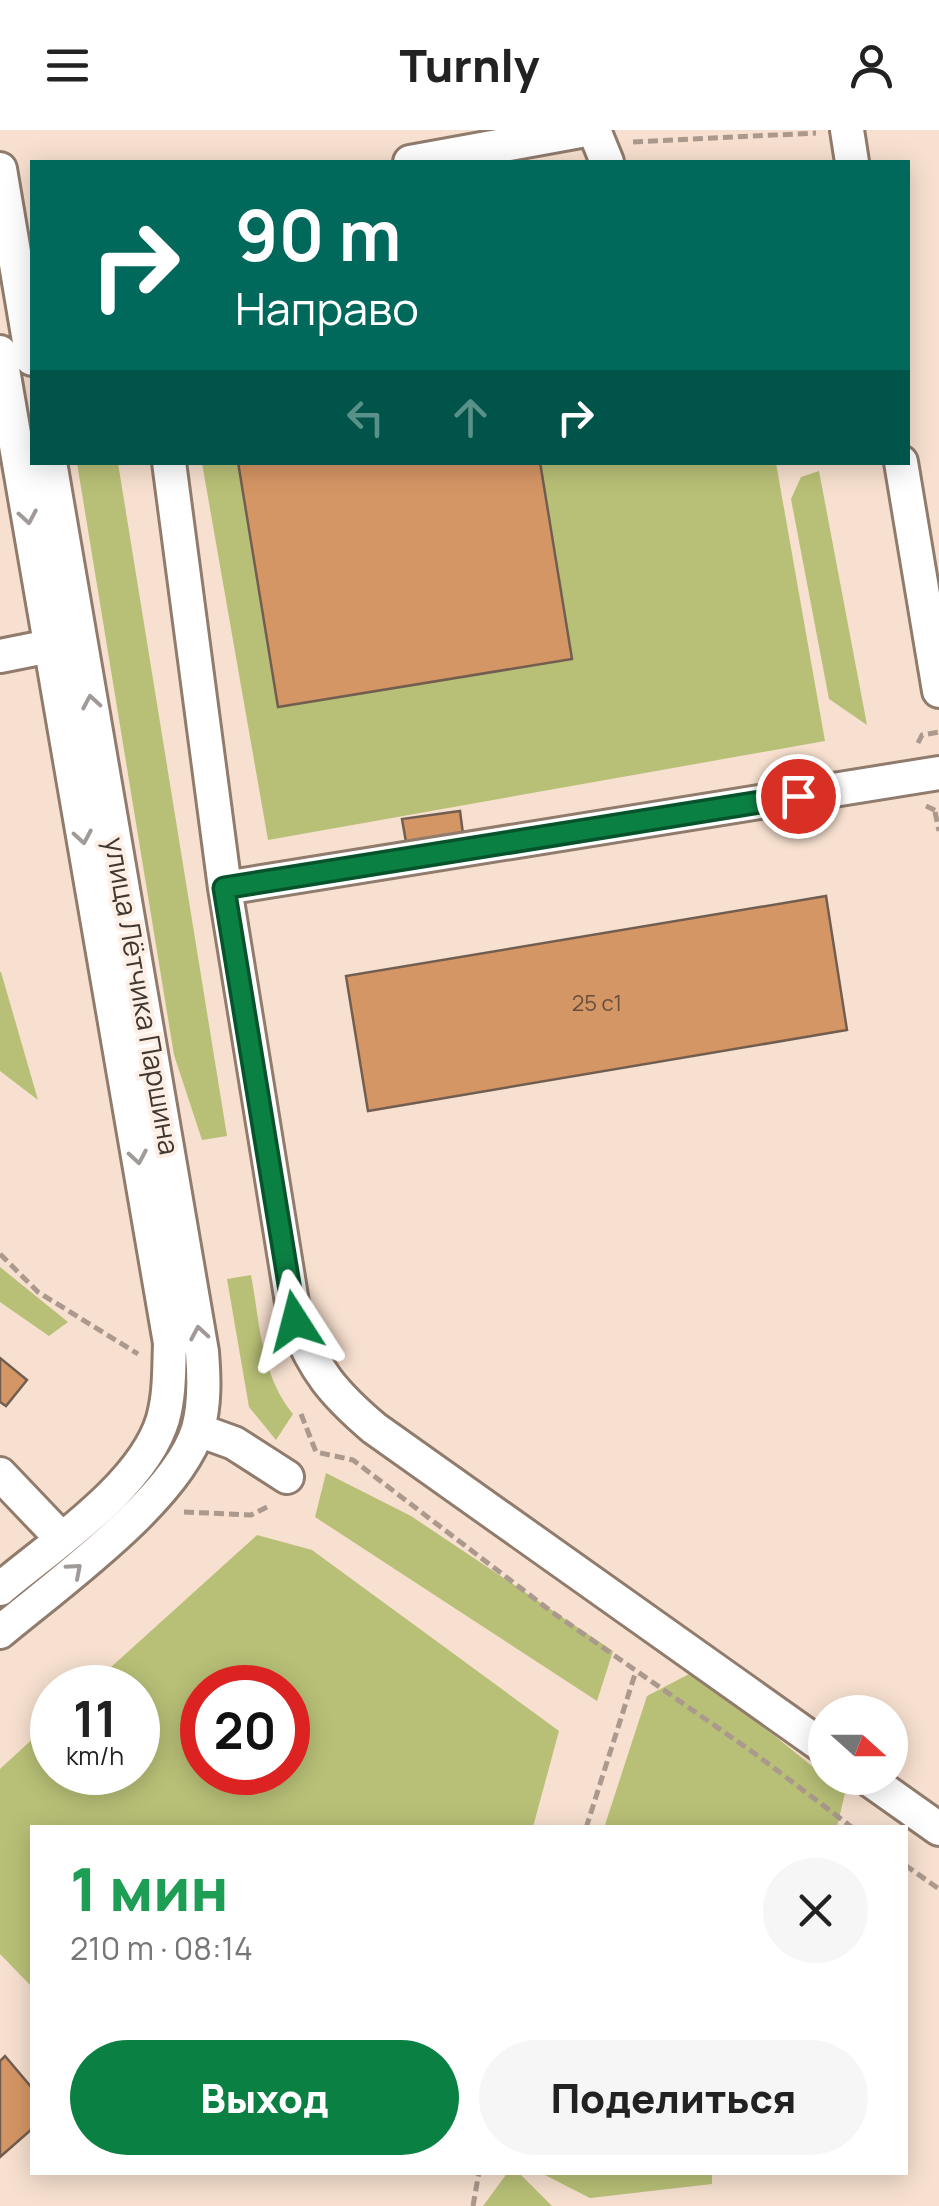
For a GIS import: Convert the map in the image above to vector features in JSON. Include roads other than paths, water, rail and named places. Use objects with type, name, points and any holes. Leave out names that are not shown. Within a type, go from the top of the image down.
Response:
[{"type":"street","points":[[834,132],[851,160]]},
{"type":"street","points":[[429,160],[597,142]]},
{"type":"street","points":[[0,169],[30,347]]},
{"type":"street","name":"улица Лётчика Паршина","points":[[0,352],[170,1343],[169,1386],[162,1421],[146,1452],[125,1482],[0,1589]]},
{"type":"street","name":"улица Лётчика Паршина","points":[[51,465],[202,1352],[204,1389],[198,1430]]},
{"type":"street","points":[[169,465],[224,888],[295,1321],[312,1364],[336,1396],[374,1428],[808,1736]]},
{"type":"street","points":[[902,465],[939,691]]},
{"type":"street","points":[[0,656],[50,646]]},
{"type":"street","points":[[224,888],[939,773]]},
{"type":"street","points":[[0,1632],[147,1505],[179,1467],[198,1430],[234,1443],[294,1480]]},
{"type":"street","points":[[0,1474],[61,1538]]},
{"type":"street","points":[[891,1795],[939,1829]]}]
